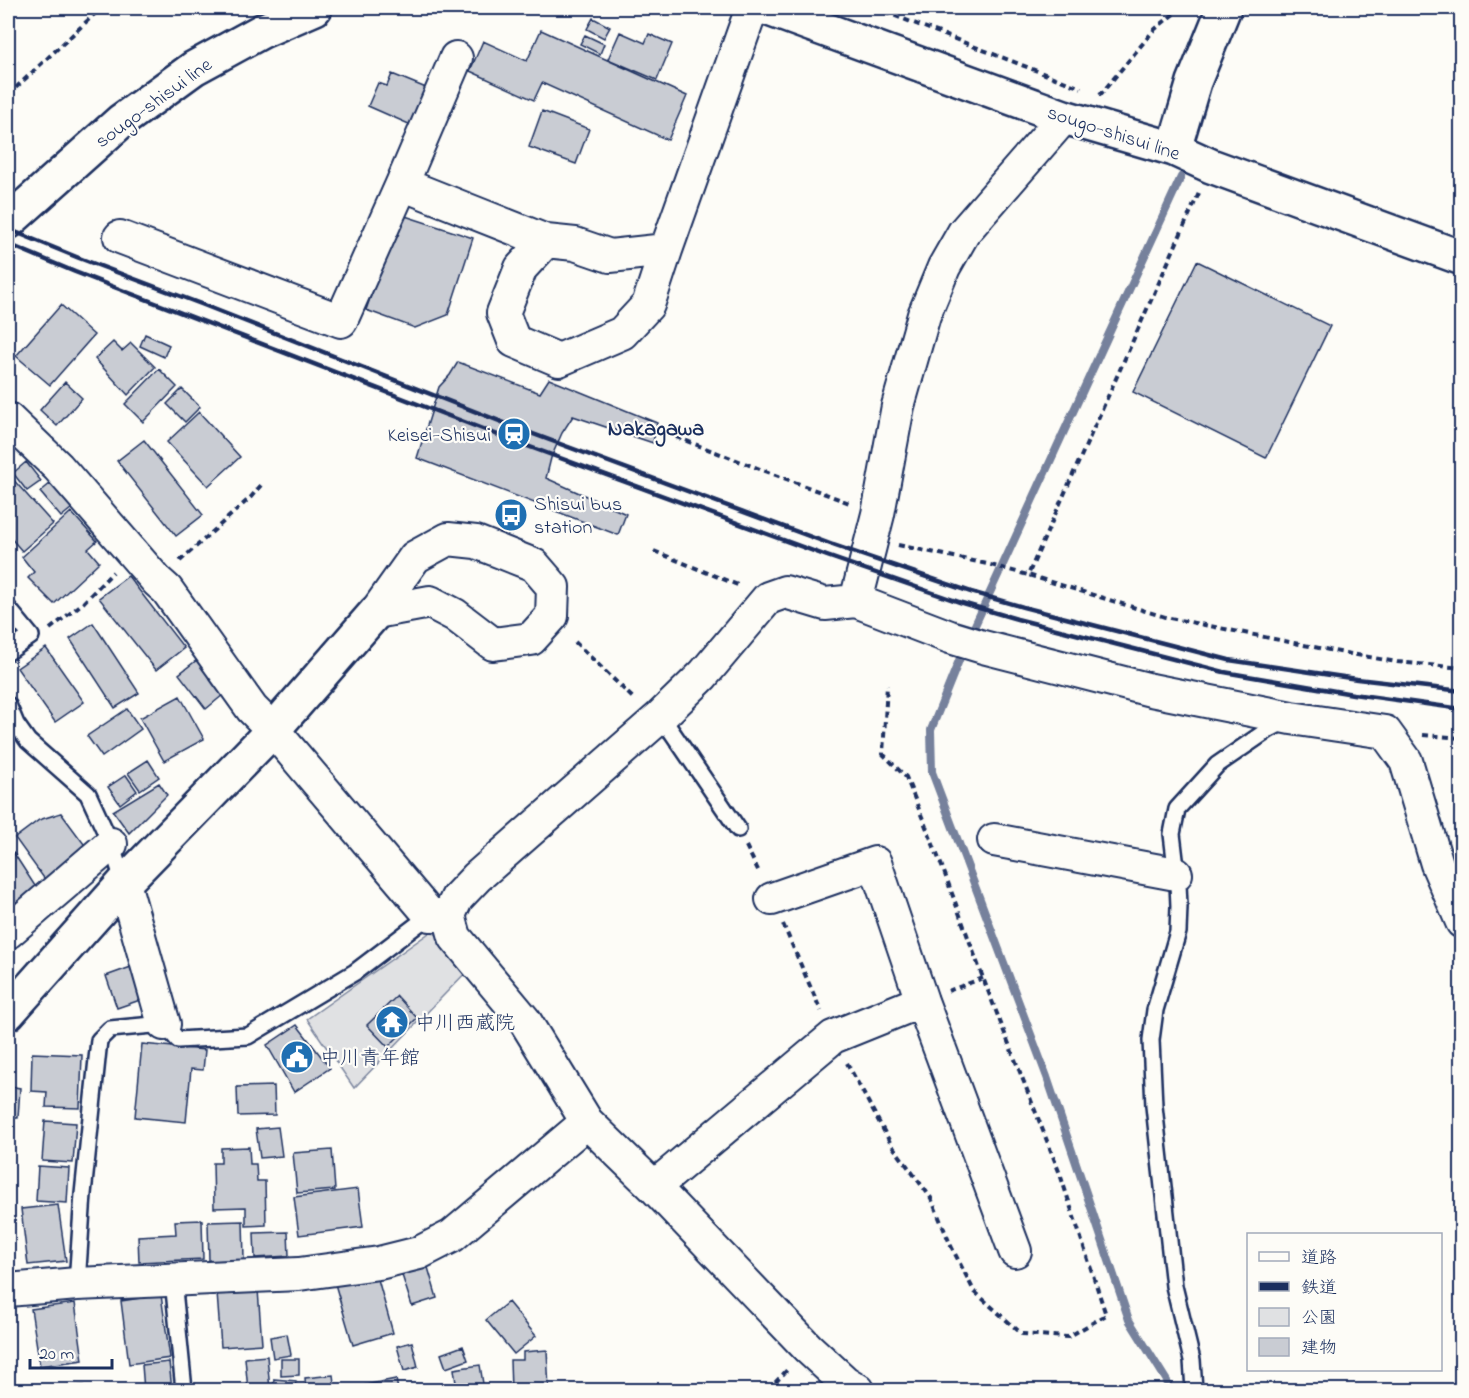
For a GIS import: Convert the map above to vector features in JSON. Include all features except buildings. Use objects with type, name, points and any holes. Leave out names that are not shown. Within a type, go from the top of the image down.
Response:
[{"type":"main road","name":"sougo-shisui line","points":[[14,215],[121,121],[194,68],[262,31],[315,8]]},
{"type":"main road","name":"sougo-shisui line","points":[[766,8],[1064,117],[1173,149],[1211,166],[1461,258]]},
{"type":"main road","points":[[1173,149],[1194,82],[1224,8]]},
{"type":"main road","points":[[8,1013],[124,883],[273,730],[376,612]]},
{"type":"street","points":[[546,241],[521,268],[503,312],[514,341],[559,360],[622,333],[648,305],[753,8]]},
{"type":"street","points":[[120,237],[341,321],[456,58]]},
{"type":"street","points":[[856,601],[874,527],[898,406],[924,315],[944,267],[964,232],[1064,117]]},
{"type":"street","points":[[402,184],[546,241],[575,244],[610,256],[666,250]]},
{"type":"street","points":[[8,419],[58,467],[167,590],[252,708],[439,915],[525,1021],[587,1122],[654,1187],[808,1348],[845,1382],[858,1390]]},
{"type":"street","points":[[448,539],[476,542],[534,565],[552,587],[552,616],[531,639],[493,644],[455,615],[430,602],[376,612],[415,557],[448,539]]},
{"type":"street","points":[[439,915],[477,877],[658,718],[703,675],[768,598],[785,592],[825,604],[856,601],[983,647],[1151,690],[1291,718],[1385,732],[1406,761],[1437,864],[1461,922]]},
{"type":"street","points":[[994,840],[1176,874]]},
{"type":"street","points":[[8,932],[111,844]]},
{"type":"street","points":[[772,899],[875,863],[922,1001],[1015,1251]]},
{"type":"street","points":[[124,883],[164,1024]]},
{"type":"street","points":[[654,1187],[833,1037],[922,1001]]},
{"type":"street","points":[[8,1290],[77,1284],[299,1274],[380,1263],[419,1253],[452,1236],[587,1122]]},
{"type":"lane","points":[[8,608],[31,636],[8,652]]},
{"type":"lane","points":[[8,705],[16,724],[28,741],[87,794],[111,844],[124,883]]},
{"type":"lane","points":[[658,718],[738,829]]},
{"type":"lane","points":[[1194,1390],[1192,1360],[1174,1286],[1154,1106],[1151,1040],[1155,1010],[1178,932],[1179,906],[1172,834],[1177,809],[1217,765],[1268,730],[1291,718]]},
{"type":"lane","points":[[77,1284],[83,1194],[99,1040],[110,1029],[164,1024],[178,1040],[248,1036],[355,972],[439,915]]},
{"type":"lane","points":[[173,1280],[184,1390]]},
{"type":"path","points":[[8,95],[101,8]]},
{"type":"path","points":[[875,8],[1101,95],[1154,30],[1181,8]]},
{"type":"path","points":[[1028,575],[1211,166]]},
{"type":"path","points":[[676,437],[874,527],[987,564],[1165,617],[1397,662],[1461,668]]},
{"type":"path","points":[[158,581],[251,497],[262,484]]},
{"type":"path","points":[[654,551],[768,598]]},
{"type":"path","points":[[31,636],[43,634],[83,603],[132,552]]},
{"type":"path","points":[[575,642],[658,718]]},
{"type":"path","points":[[738,829],[772,899],[833,1037]]},
{"type":"path","points":[[922,1001],[983,978]]},
{"type":"green space","points":[[432,931],[472,966],[354,1088],[307,1019]]},
{"type":"waterway","points":[[970,636],[1181,177]]},
{"type":"waterway","points":[[964,648],[931,730],[932,772],[1047,1077],[1129,1320],[1167,1381],[1169,1390]]},
{"type":"railway","points":[[8,229],[517,428],[833,545],[971,592],[1229,660],[1357,679],[1462,691]]},
{"type":"railway","points":[[8,244],[511,440],[962,603],[1224,672],[1353,694],[1462,709]]},
{"type":"place","name":"Keisei-Shisui","points":[[514,434]]},
{"type":"place","name":"Shisui bus station","points":[[511,515]]},
{"type":"place","name":"中川西蔵院","points":[[392,1022]]},
{"type":"place","name":"中川青年館","points":[[297,1057]]},
{"type":"district","name":"Nakagawa","points":[[656,427]]}]
